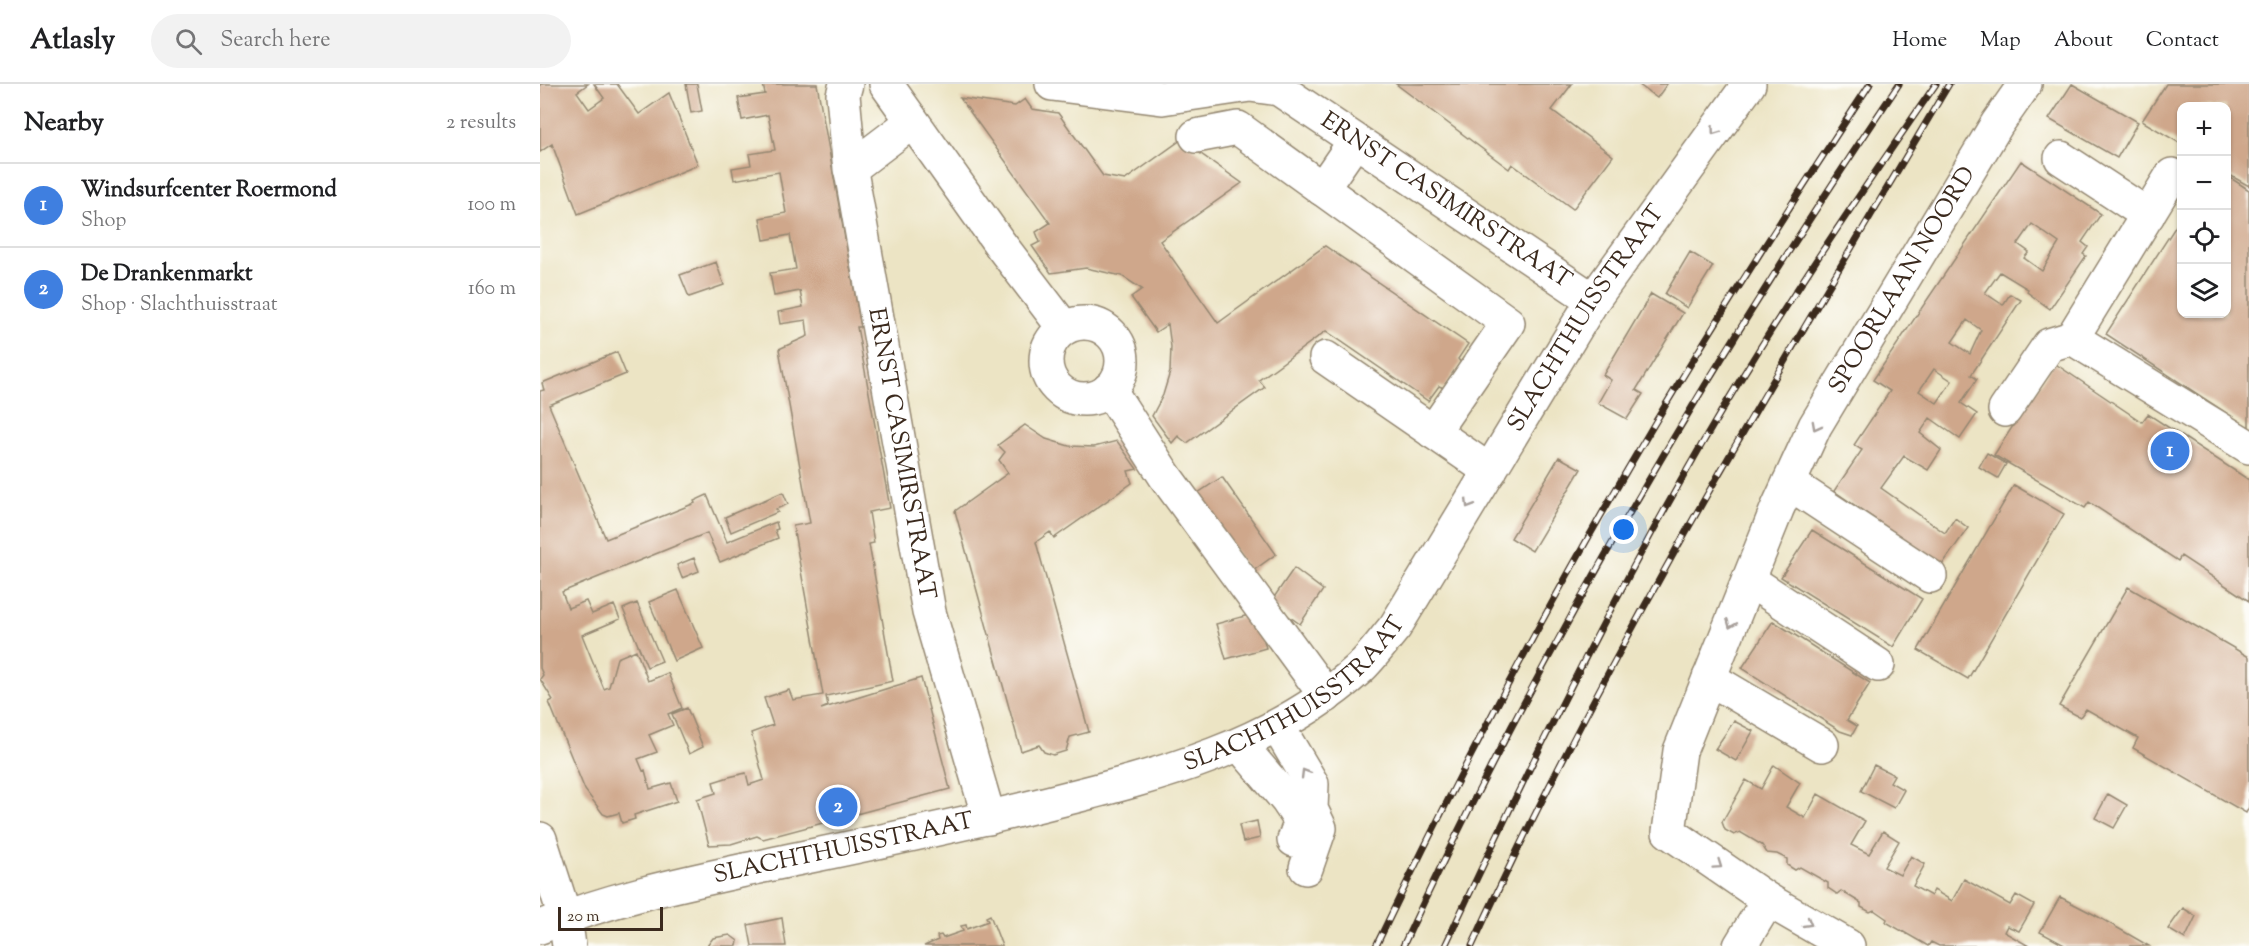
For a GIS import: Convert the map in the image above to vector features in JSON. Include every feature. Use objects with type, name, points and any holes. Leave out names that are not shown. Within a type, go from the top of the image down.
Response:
[{"type":"street","name":"ERNST CASIMIRSTRAAT","points":[[846,84],[843,95],[850,169],[929,612],[989,818]]},
{"type":"street","points":[[886,84],[1064,328]]},
{"type":"street","name":"ERNST CASIMIRSTRAAT","points":[[1052,84],[1162,98],[1250,85],[1281,87],[1355,141],[1593,300]]},
{"type":"street","name":"SLACHTHUISSTRAAT","points":[[558,930],[634,894],[989,818],[1143,780],[1240,745],[1278,727],[1326,696],[1361,668],[1395,627],[1593,300],[1749,84]]},
{"type":"street","name":"SPOORLAAN NOORD","points":[[1768,900],[1670,832],[1680,751],[1749,579],[1815,426],[1997,124],[2025,84]]},
{"type":"street","points":[[850,169],[912,122]]},
{"type":"street","points":[[1196,136],[1238,128],[1508,322],[1433,432]]},
{"type":"street","points":[[1322,189],[1355,141]]},
{"type":"street","points":[[2061,158],[2148,215]]},
{"type":"street","points":[[2004,410],[2049,345],[2072,338],[2172,175]]},
{"type":"street","points":[[1089,323],[1101,327],[1115,340],[1122,357],[1121,370],[1109,389],[1096,397],[1084,400],[1066,394],[1052,383],[1047,371],[1048,347],[1064,328],[1089,323]]},
{"type":"street","points":[[2072,338],[2249,447]]},
{"type":"street","points":[[1326,358],[1490,471]]},
{"type":"street","points":[[1109,389],[1165,476],[1326,696]]},
{"type":"street","points":[[1790,483],[1930,576]]},
{"type":"street","points":[[1749,579],[1878,665]]},
{"type":"street","points":[[1709,678],[1822,745]]},
{"type":"street","points":[[1240,745],[1287,800],[1301,821],[1297,864],[1320,828],[1311,809],[1312,784],[1278,727]]},
{"type":"street","points":[[540,839],[558,930]]},
{"type":"street","points":[[540,888],[558,930]]},
{"type":"street","points":[[1740,946],[1768,900],[1848,946]]},
{"type":"building","points":[[540,84],[588,84],[577,92],[589,109],[604,98],[594,84],[617,84],[639,114],[669,93],[698,165],[578,214],[552,144],[540,152]]},
{"type":"building","points":[[686,84],[697,84],[702,111],[691,113]]},
{"type":"building","points":[[763,84],[817,84],[861,327],[857,327],[890,508],[869,512],[874,543],[869,544],[893,681],[826,696],[828,706],[821,709],[921,678],[950,789],[763,839],[757,836],[731,844],[709,845],[697,799],[716,793],[713,782],[729,777],[746,773],[749,785],[764,780],[751,733],[773,725],[764,698],[789,690],[793,700],[823,695],[793,526],[810,523],[779,349],[808,336],[806,320],[780,324],[778,312],[803,307],[800,291],[774,296],[770,273],[796,269],[790,235],[764,240],[760,218],[786,213],[779,172],[734,180],[732,168],[751,165],[749,154],[775,150],[768,115],[742,120],[738,98],[765,94]]},
{"type":"building","points":[[1396,84],[1572,84],[1552,110],[1613,156],[1573,209],[1512,164],[1509,169]]},
{"type":"building","points":[[1638,84],[1667,84],[1657,98]]},
{"type":"building","points":[[2072,84],[2138,122],[2117,158],[2049,119]]},
{"type":"building","points":[[2166,84],[2249,84],[2249,186],[2231,176],[2231,102],[2177,102],[2177,142],[2142,121]]},
{"type":"building","points":[[960,98],[1015,106],[1025,99],[1032,109],[1058,113],[1103,176],[1125,180],[1181,140],[1242,183],[1160,241],[1218,323],[1325,246],[1468,344],[1458,359],[1461,363],[1444,388],[1439,386],[1428,401],[1326,331],[1259,380],[1265,387],[1187,443],[1178,436],[1172,443],[1152,416],[1163,395],[1170,372],[1171,347],[1168,324],[1156,332],[1131,297],[1142,289],[1122,276],[1086,268],[1051,273],[1032,246],[1040,242],[1036,232],[1050,223]]},
{"type":"building","points":[[2021,161],[2101,214],[2082,242],[2088,247],[2083,254],[2086,256],[2050,309],[2027,292],[2028,289],[2000,272],[1985,293],[2003,305],[2010,294],[2021,300],[1971,375],[1977,379],[1961,403],[1977,414],[1960,439],[1930,418],[1920,433],[1941,450],[1928,470],[1904,456],[1881,488],[1945,533],[1955,518],[1968,528],[1942,565],[1834,491],[1862,450],[1854,445],[1890,391],[1873,380]],"holes":[[[2032,224],[2059,243],[2042,271],[2024,258],[2029,252],[2018,244]],[[1967,320],[1981,330],[1970,354],[1952,342]],[[1934,369],[1952,381],[1937,403],[1919,391]]]},
{"type":"building","points":[[2231,178],[2249,190],[2249,428],[2106,334],[2177,224],[2177,318],[2231,318]]},
{"type":"building","points":[[1690,252],[1713,266],[1687,308],[1665,294]]},
{"type":"building","points":[[716,262],[724,285],[689,297],[680,275]]},
{"type":"building","points":[[1651,294],[1683,313],[1636,390],[1643,394],[1627,419],[1598,403],[1611,380],[1603,375]]},
{"type":"building","points":[[617,352],[626,374],[549,405],[606,539],[695,503],[694,501],[707,495],[727,542],[776,522],[778,529],[775,530],[778,538],[720,562],[707,533],[562,592],[568,608],[586,601],[592,614],[614,605],[620,619],[582,635],[604,689],[609,687],[617,658],[636,650],[648,681],[668,673],[682,708],[668,714],[673,725],[649,735],[657,752],[638,759],[643,771],[645,770],[650,789],[671,783],[677,801],[634,815],[635,819],[622,823],[619,813],[608,816],[603,814],[585,790],[549,702],[553,700],[540,679],[543,675],[540,668],[540,391],[544,390],[542,383]]},
{"type":"building","points":[[2054,363],[2142,422],[2148,414],[2249,480],[2249,601],[2181,556],[2178,561],[2089,502],[2085,508],[1994,455]]},
{"type":"building","points":[[1025,425],[1046,439],[1069,446],[1094,447],[1117,441],[1137,469],[1128,471],[1132,483],[1054,538],[1050,532],[1036,542],[1089,732],[1070,737],[1066,751],[1053,755],[1044,752],[1039,745],[1021,751],[955,511],[1008,473],[999,460],[1005,452],[998,445]]},
{"type":"building","points":[[1987,453],[2006,464],[1998,478],[1979,467]]},
{"type":"building","points":[[1559,457],[1581,469],[1532,551],[1511,538]]},
{"type":"building","points":[[1222,477],[1276,554],[1250,573],[1195,495]]},
{"type":"building","points":[[2014,485],[2064,514],[1968,679],[1918,650]]},
{"type":"building","points":[[783,492],[788,504],[776,509],[778,512],[731,532],[725,517]]},
{"type":"building","points":[[1812,530],[1922,599],[1893,647],[1781,577]]},
{"type":"building","points":[[694,558],[699,571],[682,578],[677,565]]},
{"type":"building","points":[[1294,568],[1323,590],[1300,624],[1270,603]]},
{"type":"building","points":[[2128,587],[2249,657],[2249,807],[2246,813],[2133,748],[2138,738],[2086,709],[2080,717],[2059,706]]},
{"type":"building","points":[[678,590],[703,648],[674,661],[649,602]]},
{"type":"building","points":[[637,603],[662,661],[647,667],[623,609]]},
{"type":"building","points":[[1256,613],[1266,648],[1226,659],[1216,624]]},
{"type":"building","points":[[1773,621],[1870,683],[1847,720],[1857,726],[1852,735],[1840,731],[1742,668]]},
{"type":"building","points":[[687,708],[703,747],[689,754],[672,714]]},
{"type":"building","points":[[1734,721],[1753,731],[1736,761],[1715,749]]},
{"type":"building","points":[[1774,765],[1800,783],[1786,807],[1805,818],[1818,794],[1865,821],[1851,845],[1869,854],[1883,831],[1899,841],[1884,867],[1900,875],[1911,856],[1925,864],[1913,886],[1931,896],[1934,890],[1952,901],[1964,879],[2010,905],[2016,895],[2034,905],[2019,931],[2007,926],[2004,932],[2029,946],[1939,946],[1931,942],[1928,946],[1886,922],[1887,919],[1874,910],[1870,912],[1861,907],[1861,903],[1841,891],[1837,894],[1828,888],[1828,883],[1800,867],[1795,870],[1787,865],[1787,859],[1777,854],[1767,853],[1762,845],[1740,832],[1734,835],[1725,830],[1722,822],[1746,780],[1761,789]]},
{"type":"building","points":[[1874,765],[1894,775],[1890,782],[1904,790],[1894,808],[1861,791]]},
{"type":"building","points":[[2108,794],[2127,805],[2114,828],[2095,818]]},
{"type":"building","points":[[1257,821],[1260,838],[1243,842],[1239,825]]},
{"type":"building","points":[[2060,897],[2149,946],[2066,946],[2040,932]]},
{"type":"building","points":[[2183,908],[2196,916],[2185,939],[2168,929]]},
{"type":"building","points":[[990,915],[1002,946],[924,946],[938,940],[937,936],[941,935],[943,938],[963,931],[961,926],[966,925],[967,929],[988,921],[986,917]]},
{"type":"building","points":[[782,918],[786,946],[752,946],[748,925]]},
{"type":"building","points":[[730,935],[738,941],[737,946],[707,946],[713,938]]},
{"type":"railway","points":[[1376,946],[1510,680],[1618,485],[1734,294],[1870,84]]},
{"type":"railway","points":[[1403,946],[1513,723],[1634,505],[1763,292],[1899,84]]},
{"type":"railway","points":[[1445,946],[1568,692],[1667,505],[1757,352],[1936,84]]},
{"type":"railway","points":[[1472,946],[1525,835],[1639,616],[1760,402],[1949,84]]},
{"type":"place","name":"Windsurfcenter Roermond","points":[[2170,451]]},
{"type":"place","name":"De Drankenmarkt","points":[[838,807]]}]
